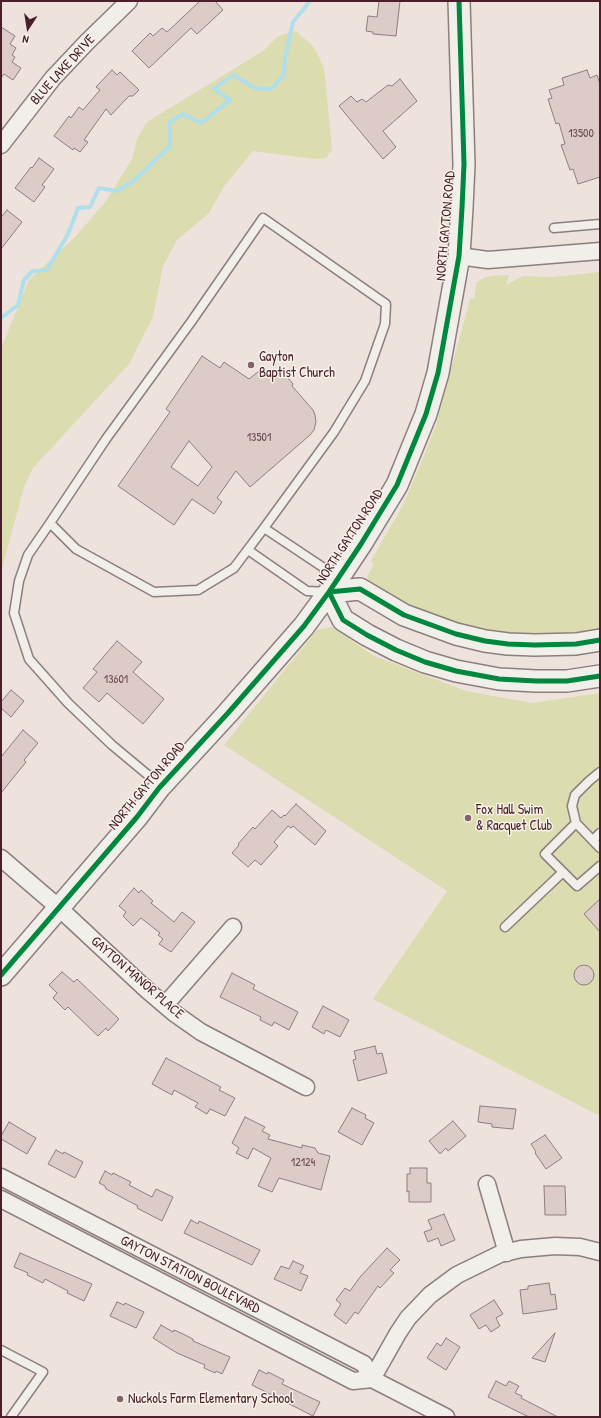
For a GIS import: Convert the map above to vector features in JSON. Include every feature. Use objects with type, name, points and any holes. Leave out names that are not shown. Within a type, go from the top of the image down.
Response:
[{"type":"street","name":"BLUE LAKE DRIVE","points":[[3,139],[53,78],[129,1]]},
{"type":"street","name":"NORTH GAYTON ROAD","points":[[1,975],[137,817],[161,786],[228,713],[304,626],[361,544],[397,485],[426,414],[438,373],[459,256],[464,164],[459,1]]},
{"type":"street","points":[[459,256],[488,260],[600,251]]},
{"type":"street","points":[[600,640],[576,644],[535,645],[485,641],[456,634],[404,615],[360,589],[329,592],[343,620],[390,647],[425,662],[456,671],[499,679],[536,681],[567,680],[600,676]]},
{"type":"street","name":"GAYTON MANOR PLACE","points":[[1,858],[58,907],[174,1014],[201,1032],[306,1087]]},
{"type":"street","points":[[165,1005],[233,927]]},
{"type":"street","name":"GAYTON STATION BOULEVARD","points":[[1,1177],[364,1364],[372,1379]]},
{"type":"street","points":[[487,1184],[507,1253]]},
{"type":"street","name":"GAYTON STATION BOULEVARD","points":[[1,1199],[353,1381],[372,1379],[446,1417]]},
{"type":"street","points":[[372,1379],[398,1332],[408,1318],[430,1295],[458,1275],[481,1262],[500,1254],[521,1249],[555,1246],[580,1247],[600,1252]]},
{"type":"lane","points":[[50,523],[76,549],[154,592],[198,590],[234,568],[334,432],[365,381],[385,324],[386,304],[263,218],[191,322],[106,439],[28,554],[19,581],[14,613],[29,659],[68,704],[112,745],[161,786]]},
{"type":"lane","points":[[554,228],[600,224]]},
{"type":"lane","points":[[248,550],[306,591],[329,592],[324,568],[264,528]]},
{"type":"lane","points":[[600,772],[575,795],[572,806],[576,823],[600,848]]},
{"type":"lane","points":[[576,823],[545,854],[577,886],[600,866]]},
{"type":"lane","points":[[593,840],[600,833]]},
{"type":"lane","points":[[505,927],[563,872]]},
{"type":"lane","points":[[1,1350],[43,1372],[11,1417]]},
{"type":"green space","points":[[296,31],[314,47],[323,66],[332,150],[326,158],[315,159],[253,151],[225,185],[209,213],[177,240],[163,266],[153,317],[129,364],[33,468],[24,487],[1,572],[1,349],[29,280],[77,235],[106,201],[132,159],[137,139],[147,122],[263,51],[278,36]]},
{"type":"green space","points":[[600,272],[600,635],[515,639],[448,627],[370,585],[367,576],[374,565],[371,561],[403,505],[436,425],[470,299],[474,299],[477,282],[483,278],[492,276],[509,275],[506,285],[523,276],[553,277]]},
{"type":"green space","name":"Fox Hall Swim & Racquet Club","points":[[332,627],[374,656],[466,691],[532,703],[600,693],[600,1116],[373,999],[447,891],[224,745],[317,630]]},
{"type":"building","points":[[200,1],[215,1],[223,10],[197,34],[191,28],[149,68],[132,51],[150,33],[153,36],[162,28],[167,32]]},
{"type":"building","points":[[379,1],[400,1],[396,36],[373,34],[373,32],[366,31],[368,16],[377,17]]},
{"type":"building","points":[[1,27],[15,36],[10,44],[16,48],[12,55],[15,57],[12,62],[21,68],[13,80],[4,74],[1,78]]},
{"type":"building","points":[[112,70],[117,75],[120,72],[139,90],[133,96],[129,96],[111,115],[106,109],[84,140],[88,142],[80,152],[74,148],[73,150],[54,136],[69,116],[71,118],[79,107],[83,110],[100,90],[96,87]]},
{"type":"building","points":[[587,70],[590,78],[597,75],[600,84],[600,177],[578,184],[573,169],[570,170],[561,145],[565,144],[559,123],[556,124],[548,99],[552,98],[549,90],[564,85],[562,78]]},
{"type":"building","points":[[400,79],[417,101],[383,131],[396,147],[383,159],[339,106],[351,96],[357,102],[362,99],[366,102],[388,85],[392,86]]},
{"type":"building","points":[[39,158],[54,169],[42,185],[45,187],[34,202],[15,188]]},
{"type":"building","points":[[7,210],[22,222],[1,249],[1,217]]},
{"type":"building","points":[[202,356],[220,368],[224,362],[249,379],[264,367],[274,379],[283,372],[293,384],[292,386],[313,410],[316,422],[314,430],[310,435],[250,487],[236,471],[217,498],[222,502],[214,514],[192,499],[174,525],[118,486],[170,412],[166,409]],"holes":[[[189,441],[212,467],[198,486],[171,467]]]},
{"type":"building","points":[[117,641],[142,662],[133,672],[164,699],[143,724],[107,693],[99,702],[83,688],[97,672],[93,669]]},
{"type":"building","points":[[11,690],[24,701],[11,717],[1,708],[1,702]]},
{"type":"building","points":[[23,730],[38,743],[24,760],[26,762],[1,793],[1,757]]},
{"type":"building","points":[[296,804],[326,831],[315,845],[293,826],[291,828],[288,826],[274,842],[278,846],[261,865],[255,860],[248,867],[232,853],[253,827],[255,829],[272,810],[281,818],[284,815],[285,816]]},
{"type":"building","points":[[134,888],[139,893],[141,890],[153,901],[151,903],[174,922],[182,912],[195,922],[171,952],[159,944],[163,939],[158,935],[160,933],[141,918],[133,926],[123,916],[126,912],[119,906]]},
{"type":"building","points":[[600,899],[600,932],[584,914]]},
{"type":"building","points":[[584,965],[591,968],[594,975],[591,982],[584,985],[577,982],[574,975],[577,968]]},
{"type":"building","points":[[62,972],[74,982],[77,979],[119,1019],[108,1031],[106,1028],[98,1036],[68,1007],[65,1010],[53,998],[57,993],[49,985]]},
{"type":"building","points":[[232,973],[255,985],[253,989],[298,1012],[289,1030],[274,1022],[272,1026],[260,1020],[261,1017],[220,997]]},
{"type":"building","points":[[323,1006],[349,1020],[340,1037],[326,1030],[324,1034],[312,1027]]},
{"type":"building","points":[[375,1046],[377,1054],[382,1053],[387,1073],[358,1081],[353,1060],[356,1059],[354,1051]]},
{"type":"building","points":[[166,1058],[221,1087],[219,1090],[235,1098],[225,1116],[210,1109],[207,1114],[195,1107],[198,1103],[174,1090],[172,1095],[152,1084]]},
{"type":"building","points":[[480,1106],[516,1109],[513,1129],[492,1127],[492,1124],[478,1122]]},
{"type":"building","points":[[352,1108],[366,1115],[365,1118],[374,1123],[362,1145],[338,1132]]},
{"type":"building","points":[[245,1117],[265,1127],[262,1131],[270,1135],[268,1139],[302,1148],[302,1145],[315,1148],[318,1153],[330,1156],[321,1190],[279,1178],[272,1192],[258,1186],[271,1158],[253,1148],[248,1159],[236,1153],[239,1148],[232,1143]]},
{"type":"building","points":[[453,1121],[466,1136],[448,1151],[446,1148],[440,1154],[429,1141]]},
{"type":"building","points":[[9,1122],[36,1138],[27,1154],[1,1139],[1,1136]]},
{"type":"building","points":[[545,1135],[562,1158],[546,1169],[535,1153],[536,1152],[531,1144]]},
{"type":"building","points":[[56,1150],[63,1154],[64,1152],[83,1162],[75,1178],[48,1164]]},
{"type":"building","points":[[410,1168],[427,1168],[427,1183],[431,1183],[431,1202],[409,1202],[409,1191],[407,1192],[407,1174],[410,1174]]},
{"type":"building","points":[[105,1171],[112,1175],[113,1173],[131,1182],[129,1185],[152,1197],[156,1189],[173,1197],[162,1221],[137,1208],[138,1206],[106,1189],[105,1186],[99,1183]]},
{"type":"building","points":[[544,1186],[565,1186],[566,1215],[545,1215]]},
{"type":"building","points":[[444,1214],[455,1240],[441,1246],[438,1238],[428,1242],[424,1232],[432,1229],[428,1220]]},
{"type":"building","points":[[191,1220],[198,1224],[199,1221],[260,1250],[252,1265],[184,1233]]},
{"type":"building","points":[[387,1248],[400,1260],[390,1270],[394,1273],[380,1288],[378,1286],[358,1314],[355,1312],[346,1324],[334,1315],[341,1304],[336,1300],[345,1288],[350,1291],[360,1277]]},
{"type":"building","points":[[20,1253],[92,1284],[84,1301],[67,1293],[68,1291],[45,1279],[43,1283],[27,1275],[28,1273],[14,1267]]},
{"type":"building","points":[[293,1261],[304,1266],[300,1273],[308,1276],[301,1291],[274,1279],[281,1266],[289,1269]]},
{"type":"building","points":[[549,1283],[551,1295],[555,1294],[557,1309],[523,1314],[520,1290],[528,1289],[528,1286]]},
{"type":"building","points":[[494,1300],[503,1314],[496,1318],[500,1326],[491,1332],[486,1325],[479,1329],[470,1315]]},
{"type":"building","points":[[117,1302],[124,1305],[125,1303],[144,1312],[136,1328],[110,1316]]},
{"type":"building","points":[[161,1325],[173,1332],[174,1330],[181,1333],[193,1339],[193,1341],[230,1357],[222,1374],[216,1371],[215,1373],[204,1368],[205,1365],[177,1353],[153,1338]]},
{"type":"building","points":[[555,1333],[545,1362],[532,1358]]},
{"type":"building","points":[[446,1338],[460,1347],[446,1370],[427,1358],[437,1343],[441,1346]]},
{"type":"building","points":[[259,1370],[267,1374],[268,1372],[284,1380],[282,1384],[320,1402],[313,1416],[252,1385]]},
{"type":"building","points":[[496,1381],[506,1386],[509,1381],[519,1386],[515,1393],[522,1396],[521,1398],[558,1417],[529,1417],[488,1397]]},
{"type":"waterway","points":[[1,318],[18,305],[24,280],[33,271],[47,270],[68,234],[78,208],[90,207],[99,188],[117,191],[135,180],[170,146],[170,122],[183,114],[201,123],[230,100],[214,89],[233,75],[255,88],[271,89],[284,75],[285,58],[293,22],[310,1]]},
{"type":"cycle path","points":[[1,975],[137,817],[159,788],[228,713],[304,626],[361,544],[397,485],[426,414],[438,373],[459,256],[464,164],[459,1]]},
{"type":"cycle path","points":[[600,640],[576,644],[535,645],[485,641],[456,634],[404,615],[360,589],[329,592],[343,620],[367,635],[396,650],[425,662],[456,671],[499,679],[567,681],[600,676]]},
{"type":"place","name":"Gayton Baptist Church","points":[[251,365]]},
{"type":"place","name":"Fox Hall Swim & Racquet Club","points":[[468,818]]},
{"type":"place","name":"Nuckols Farm Elementary School","points":[[120,1399]]}]
